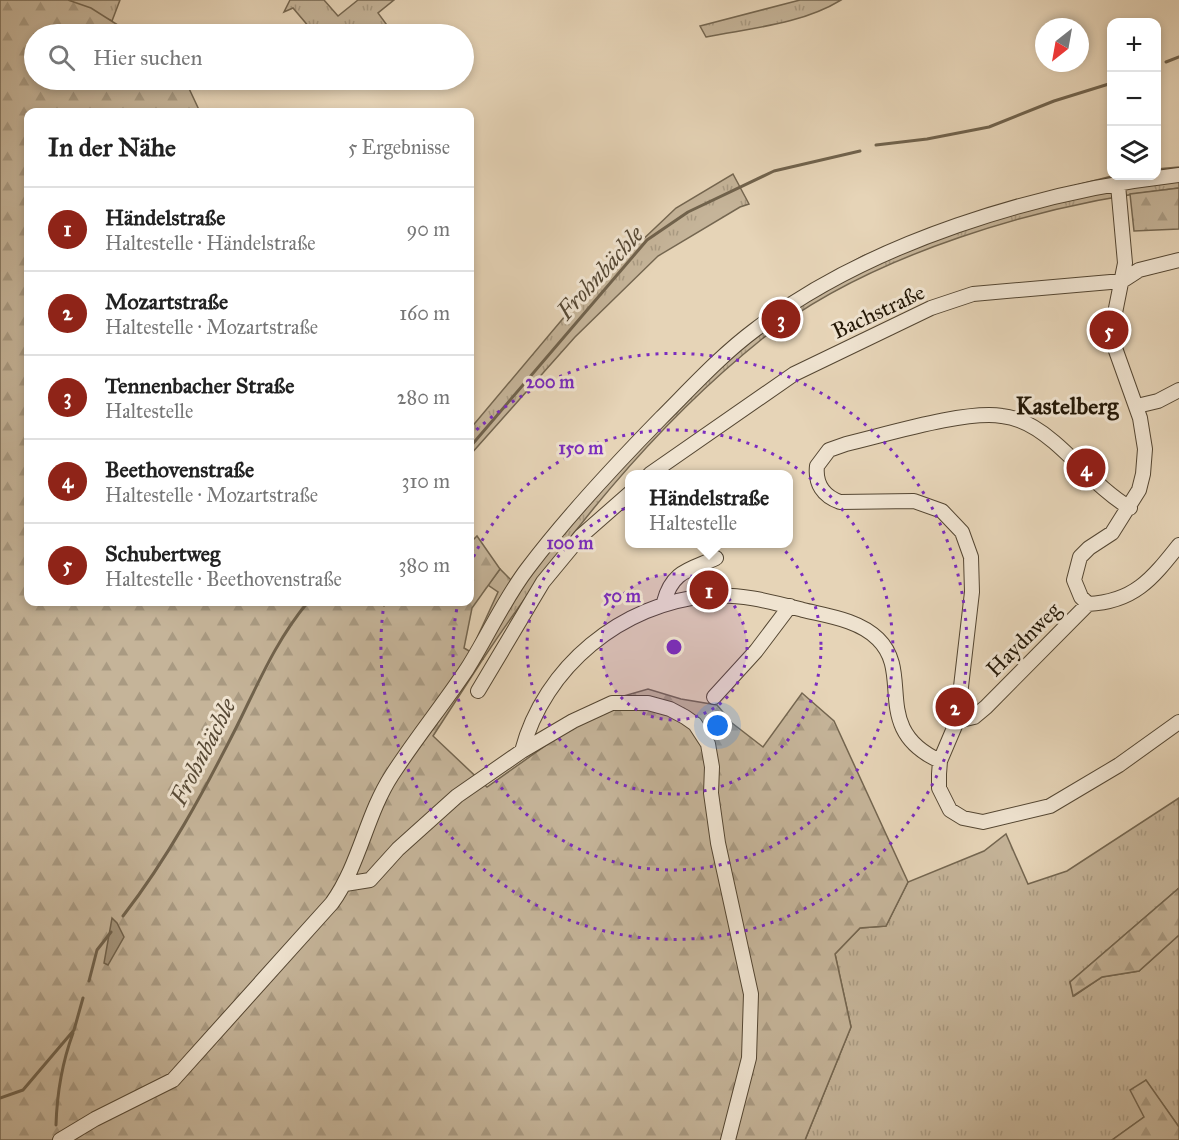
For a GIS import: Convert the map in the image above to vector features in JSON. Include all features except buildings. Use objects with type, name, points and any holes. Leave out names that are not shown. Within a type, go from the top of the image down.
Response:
[{"type":"street","points":[[60,1140],[95,1119],[173,1080],[332,903],[345,884],[388,781],[422,728],[469,666],[528,568],[624,456],[729,352],[800,299],[870,261],[917,241],[1062,195],[1179,175]]},
{"type":"street","points":[[1118,185],[1125,263],[1115,313],[1115,348],[1137,406],[1145,449],[1143,474],[1139,490],[1130,508],[1112,533],[1089,548],[1080,558],[1074,580],[1081,597],[1088,604],[1113,601],[1129,594],[1150,581],[1179,546]]},
{"type":"street","points":[[1122,281],[1140,270],[1179,260]]},
{"type":"street","name":"Bachstraße","points":[[656,470],[794,374],[931,308],[973,294],[1122,281]]},
{"type":"street","points":[[1137,406],[1158,401],[1179,390]]},
{"type":"street","points":[[1130,508],[1109,495],[1054,442],[1036,428],[1002,416],[967,417],[846,444],[829,450],[820,459],[816,475],[819,485],[830,499],[840,502],[914,501],[942,511],[962,532],[971,557],[972,592],[957,721],[940,761],[939,788],[950,810],[963,818],[983,822],[1050,806],[1119,765],[1179,722]]},
{"type":"street","points":[[478,691],[543,582],[581,536],[625,497]]},
{"type":"street","points":[[664,602],[669,586],[675,577],[716,558]]},
{"type":"street","points":[[522,751],[528,728],[551,688],[579,653],[601,636],[664,602],[711,596],[732,596],[790,606],[865,628],[879,640],[888,653],[900,720],[909,741],[920,751],[940,761]]},
{"type":"street","name":"Haydnweg","points":[[957,721],[974,717],[986,707],[1088,604]]},
{"type":"street","points":[[714,697],[756,651],[790,606]]},
{"type":"street","points":[[345,884],[370,880],[398,849],[458,796],[522,751],[573,721],[612,703],[648,703],[670,709],[695,724],[708,744],[718,843],[751,994],[749,1058],[728,1140]]},
{"type":"green space","points":[[0,0],[68,0],[91,8],[116,24],[24,24],[24,90],[190,90],[198,108],[24,108],[24,606],[473,606],[464,648],[483,659],[433,736],[487,787],[610,700],[648,689],[681,699],[717,705],[732,723],[763,747],[802,693],[834,721],[908,882],[886,926],[860,928],[835,954],[851,1027],[805,1140],[0,1140]]},
{"type":"green space","points":[[68,0],[120,0],[112,21]]},
{"type":"green space","points":[[290,0],[324,0],[338,16],[358,0],[394,0],[378,13],[386,24],[307,24],[293,8],[284,12]]},
{"type":"green space","points":[[800,0],[841,0],[810,15],[758,28],[706,37],[700,26]]},
{"type":"green space","points":[[1179,167],[1179,188],[1072,206],[960,237],[905,258],[853,282],[805,309],[762,339],[721,373],[683,410],[625,470],[577,529],[483,659],[471,651],[498,592],[488,585],[500,569],[511,580],[581,495],[708,362],[772,307],[863,256],[957,219],[1014,201],[1107,177],[1107,180],[1161,180],[1161,169]]},
{"type":"green space","points":[[733,174],[749,204],[740,207],[658,256],[575,337],[474,451],[474,424],[576,303],[676,208]]},
{"type":"green space","points":[[1179,188],[1179,229],[1134,231],[1130,194]]},
{"type":"green space","points":[[477,536],[500,569],[474,605],[474,539]]},
{"type":"green space","points":[[1179,798],[1179,888],[1070,982],[1074,996],[1102,977],[1139,971],[1179,935],[1179,1127],[1146,1081],[1144,1117],[1112,1140],[805,1140],[851,1027],[835,954],[860,928],[886,926],[908,882],[984,851],[1006,834],[1028,884],[1067,871]]},
{"type":"green space","points":[[1179,888],[1179,935],[1139,971],[1102,977],[1073,996],[1070,982]]},
{"type":"green space","points":[[1146,1080],[1179,1127],[1179,1140],[1112,1140],[1144,1117],[1130,1090]]},
{"type":"shaded area","points":[[112,918],[124,937],[108,965],[104,963]]},
{"type":"waterway","name":"Frohnbächle","points":[[1166,62],[1179,57]]},
{"type":"waterway","name":"Frohnbächle","points":[[876,145],[927,139],[989,127],[1054,101],[1107,85]]},
{"type":"waterway","name":"Frohnbächle","points":[[474,442],[647,240],[688,212],[774,171],[860,151]]},
{"type":"waterway","name":"Frohnbächle","points":[[123,916],[184,825],[277,647],[305,606]]},
{"type":"waterway","name":"Frohnbächle","points":[[89,981],[97,950],[111,932]]},
{"type":"waterway","name":"Frohnbächle","points":[[0,1098],[23,1090],[74,1030],[83,998]]},
{"type":"waterway","points":[[56,1125],[61,1078],[73,1033]]},
{"type":"place","name":"Tennenbacher Straße","points":[[781,319]]},
{"type":"place","name":"Schubertweg","points":[[1109,330]]},
{"type":"place","name":"Beethovenstraße","points":[[1086,468]]},
{"type":"place","name":"Händelstraße","points":[[709,590]]},
{"type":"place","name":"Mozartstraße","points":[[955,707]]},
{"type":"district","name":"Kastelberg","points":[[1067,406]]}]
